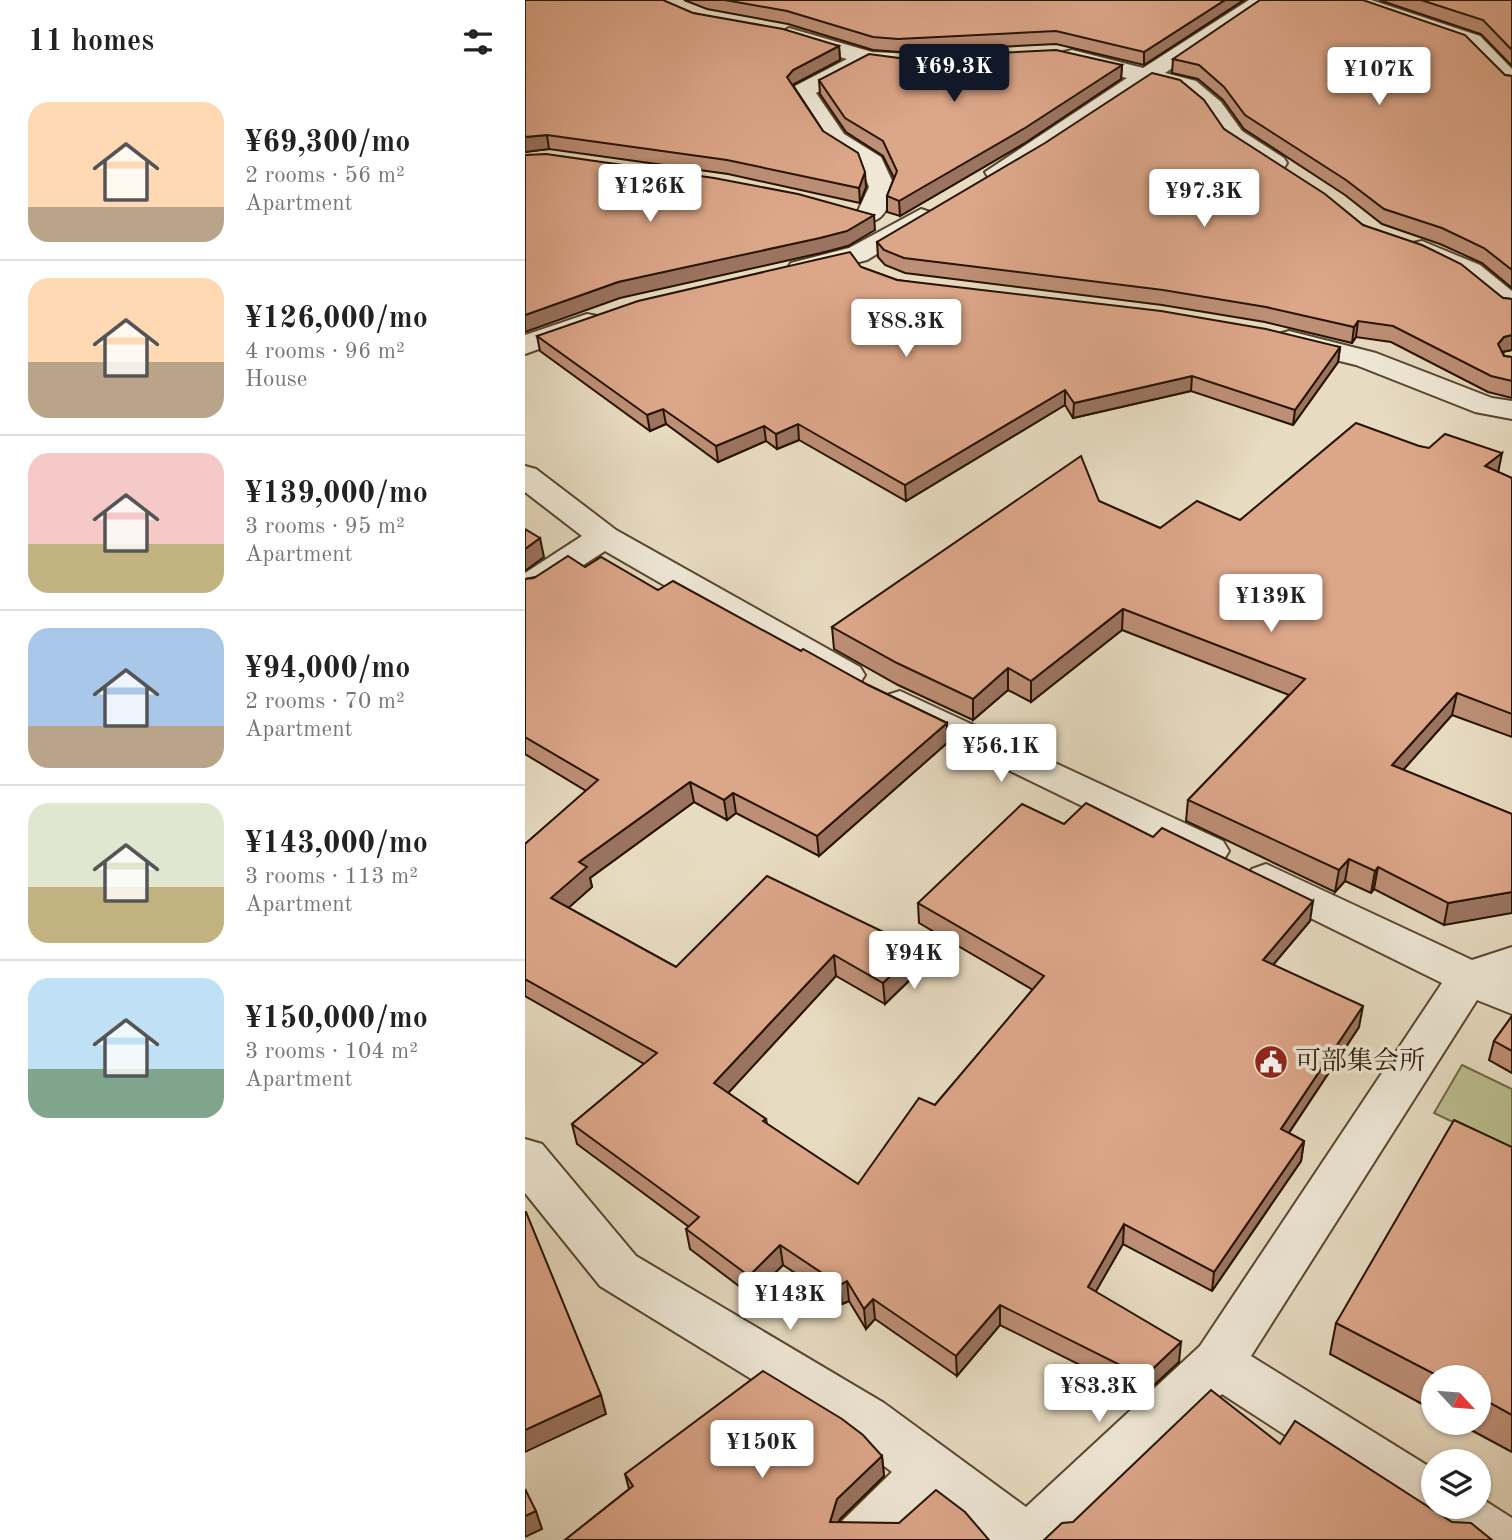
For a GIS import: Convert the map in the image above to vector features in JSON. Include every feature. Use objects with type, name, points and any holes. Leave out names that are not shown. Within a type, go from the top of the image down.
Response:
[{"type":"street","points":[[977,184],[1263,0]]},
{"type":"street","points":[[1350,0],[1472,41],[1509,73]]},
{"type":"street","points":[[763,30],[866,58],[932,61]]},
{"type":"street","points":[[1044,55],[1068,57],[1149,74],[1188,86],[1213,107],[1233,136],[1289,172]]},
{"type":"street","points":[[866,58],[803,90],[835,139],[872,162],[882,187],[869,215]]},
{"type":"street","points":[[776,275],[865,263],[902,228],[941,205]]},
{"type":"street","points":[[842,209],[869,215],[902,228]]},
{"type":"street","points":[[1395,240],[1470,271],[1512,305]]},
{"type":"street","points":[[525,345],[608,315]]},
{"type":"street","points":[[1262,335],[1317,345],[1366,359],[1486,406],[1512,410]]},
{"type":"street","points":[[525,476],[604,537],[884,695],[1491,970],[1512,997]]},
{"type":"street","points":[[525,588],[604,537]]},
{"type":"street","points":[[1030,1540],[1218,1363],[1491,970]]},
{"type":"street","points":[[525,1158],[618,1271],[865,1420],[1025,1540]]},
{"type":"street","points":[[1218,1363],[1421,1492]]},
{"type":"street","points":[[862,1540],[931,1471]]},
{"type":"street","points":[[1463,1519],[1497,1540]]},
{"type":"green space","points":[[1462,1065],[1512,1089],[1512,1150],[1434,1113]]},
{"type":"building","points":[[525,0],[663,0],[693,13],[783,29],[839,46],[793,70],[787,77],[823,131],[858,153],[865,172],[859,188],[727,160],[547,135],[525,137]]},
{"type":"building","points":[[725,0],[1225,0],[1144,52],[1056,31],[898,39],[873,37],[787,11]]},
{"type":"building","points":[[1260,0],[1363,0],[1465,35],[1505,75],[1512,76],[1512,270],[1484,248],[1442,228],[1384,209],[1346,180],[1245,115],[1224,87],[1199,65],[1173,59]]},
{"type":"building","points":[[1421,0],[1512,0],[1512,50],[1483,20]]},
{"type":"building","points":[[1056,50],[1122,65],[1025,128],[899,201],[887,196],[897,171],[883,141],[845,118],[819,80],[869,54],[899,58]]},
{"type":"building","points":[[1152,73],[1180,80],[1204,100],[1224,129],[1325,194],[1363,225],[1422,245],[1461,264],[1503,298],[1512,299],[1512,335],[1504,337],[1498,344],[1504,356],[1512,357],[1512,381],[1491,376],[1393,326],[1358,321],[1354,327],[1266,307],[1163,290],[904,258],[884,250],[877,242],[1045,143]]},
{"type":"building","points":[[546,154],[714,178],[798,194],[874,215],[847,231],[618,282],[525,315],[525,155]]},
{"type":"building","points":[[850,252],[861,267],[897,280],[1161,311],[1266,329],[1340,347],[1295,410],[1192,376],[1074,403],[1065,390],[905,485],[798,424],[776,434],[764,426],[716,446],[663,409],[647,415],[537,336],[638,301]]},
{"type":"building","points":[[1356,423],[1419,446],[1429,448],[1445,434],[1502,453],[1485,466],[1512,478],[1512,714],[1457,693],[1392,765],[1512,814],[1512,892],[1448,903],[1378,867],[1375,871],[1349,859],[1339,870],[1188,800],[1305,679],[1123,609],[1031,681],[1008,668],[973,699],[897,663],[832,627],[1081,456],[1099,501],[1160,528],[1197,501],[1240,520]]},
{"type":"building","points":[[525,529],[540,538],[525,549]]},
{"type":"building","points":[[568,556],[585,567],[601,557],[658,590],[673,581],[801,651],[803,649],[868,685],[947,723],[817,836],[733,793],[724,800],[690,782],[579,862],[587,867],[551,898],[676,967],[767,876],[919,949],[883,983],[834,955],[714,1083],[766,1119],[763,1121],[858,1184],[919,1098],[935,1105],[1044,976],[918,903],[1022,804],[1064,824],[1086,803],[1153,837],[1162,828],[1313,901],[1263,960],[1363,1006],[1281,1129],[1304,1141],[1214,1272],[1124,1224],[1088,1287],[1181,1342],[1144,1377],[1000,1305],[956,1356],[873,1299],[864,1309],[847,1281],[840,1285],[780,1245],[749,1276],[686,1229],[699,1217],[572,1124],[657,1053],[525,979],[525,844],[598,780],[525,737],[525,579],[534,578]]},
{"type":"building","points":[[1512,1016],[1512,1051],[1494,1041]]},
{"type":"building","points":[[1454,1120],[1512,1147],[1512,1415],[1491,1404],[1491,1365],[1421,1365],[1421,1367],[1336,1323]]},
{"type":"building","points":[[525,1212],[601,1395],[525,1430]]},
{"type":"building","points":[[763,1371],[842,1419],[863,1435],[882,1456],[837,1499],[830,1522],[899,1523],[936,1490],[965,1512],[989,1540],[565,1540],[633,1486],[625,1474]]},
{"type":"building","points":[[1211,1390],[1280,1444],[1295,1421],[1421,1502],[1421,1519],[1447,1519],[1452,1522],[1471,1523],[1492,1540],[1044,1540],[1062,1523],[1073,1522]]},
{"type":"building","points":[[525,1489],[536,1511],[525,1516]]},
{"type":"place","name":"可部集会所","points":[[1271,1062]]}]
